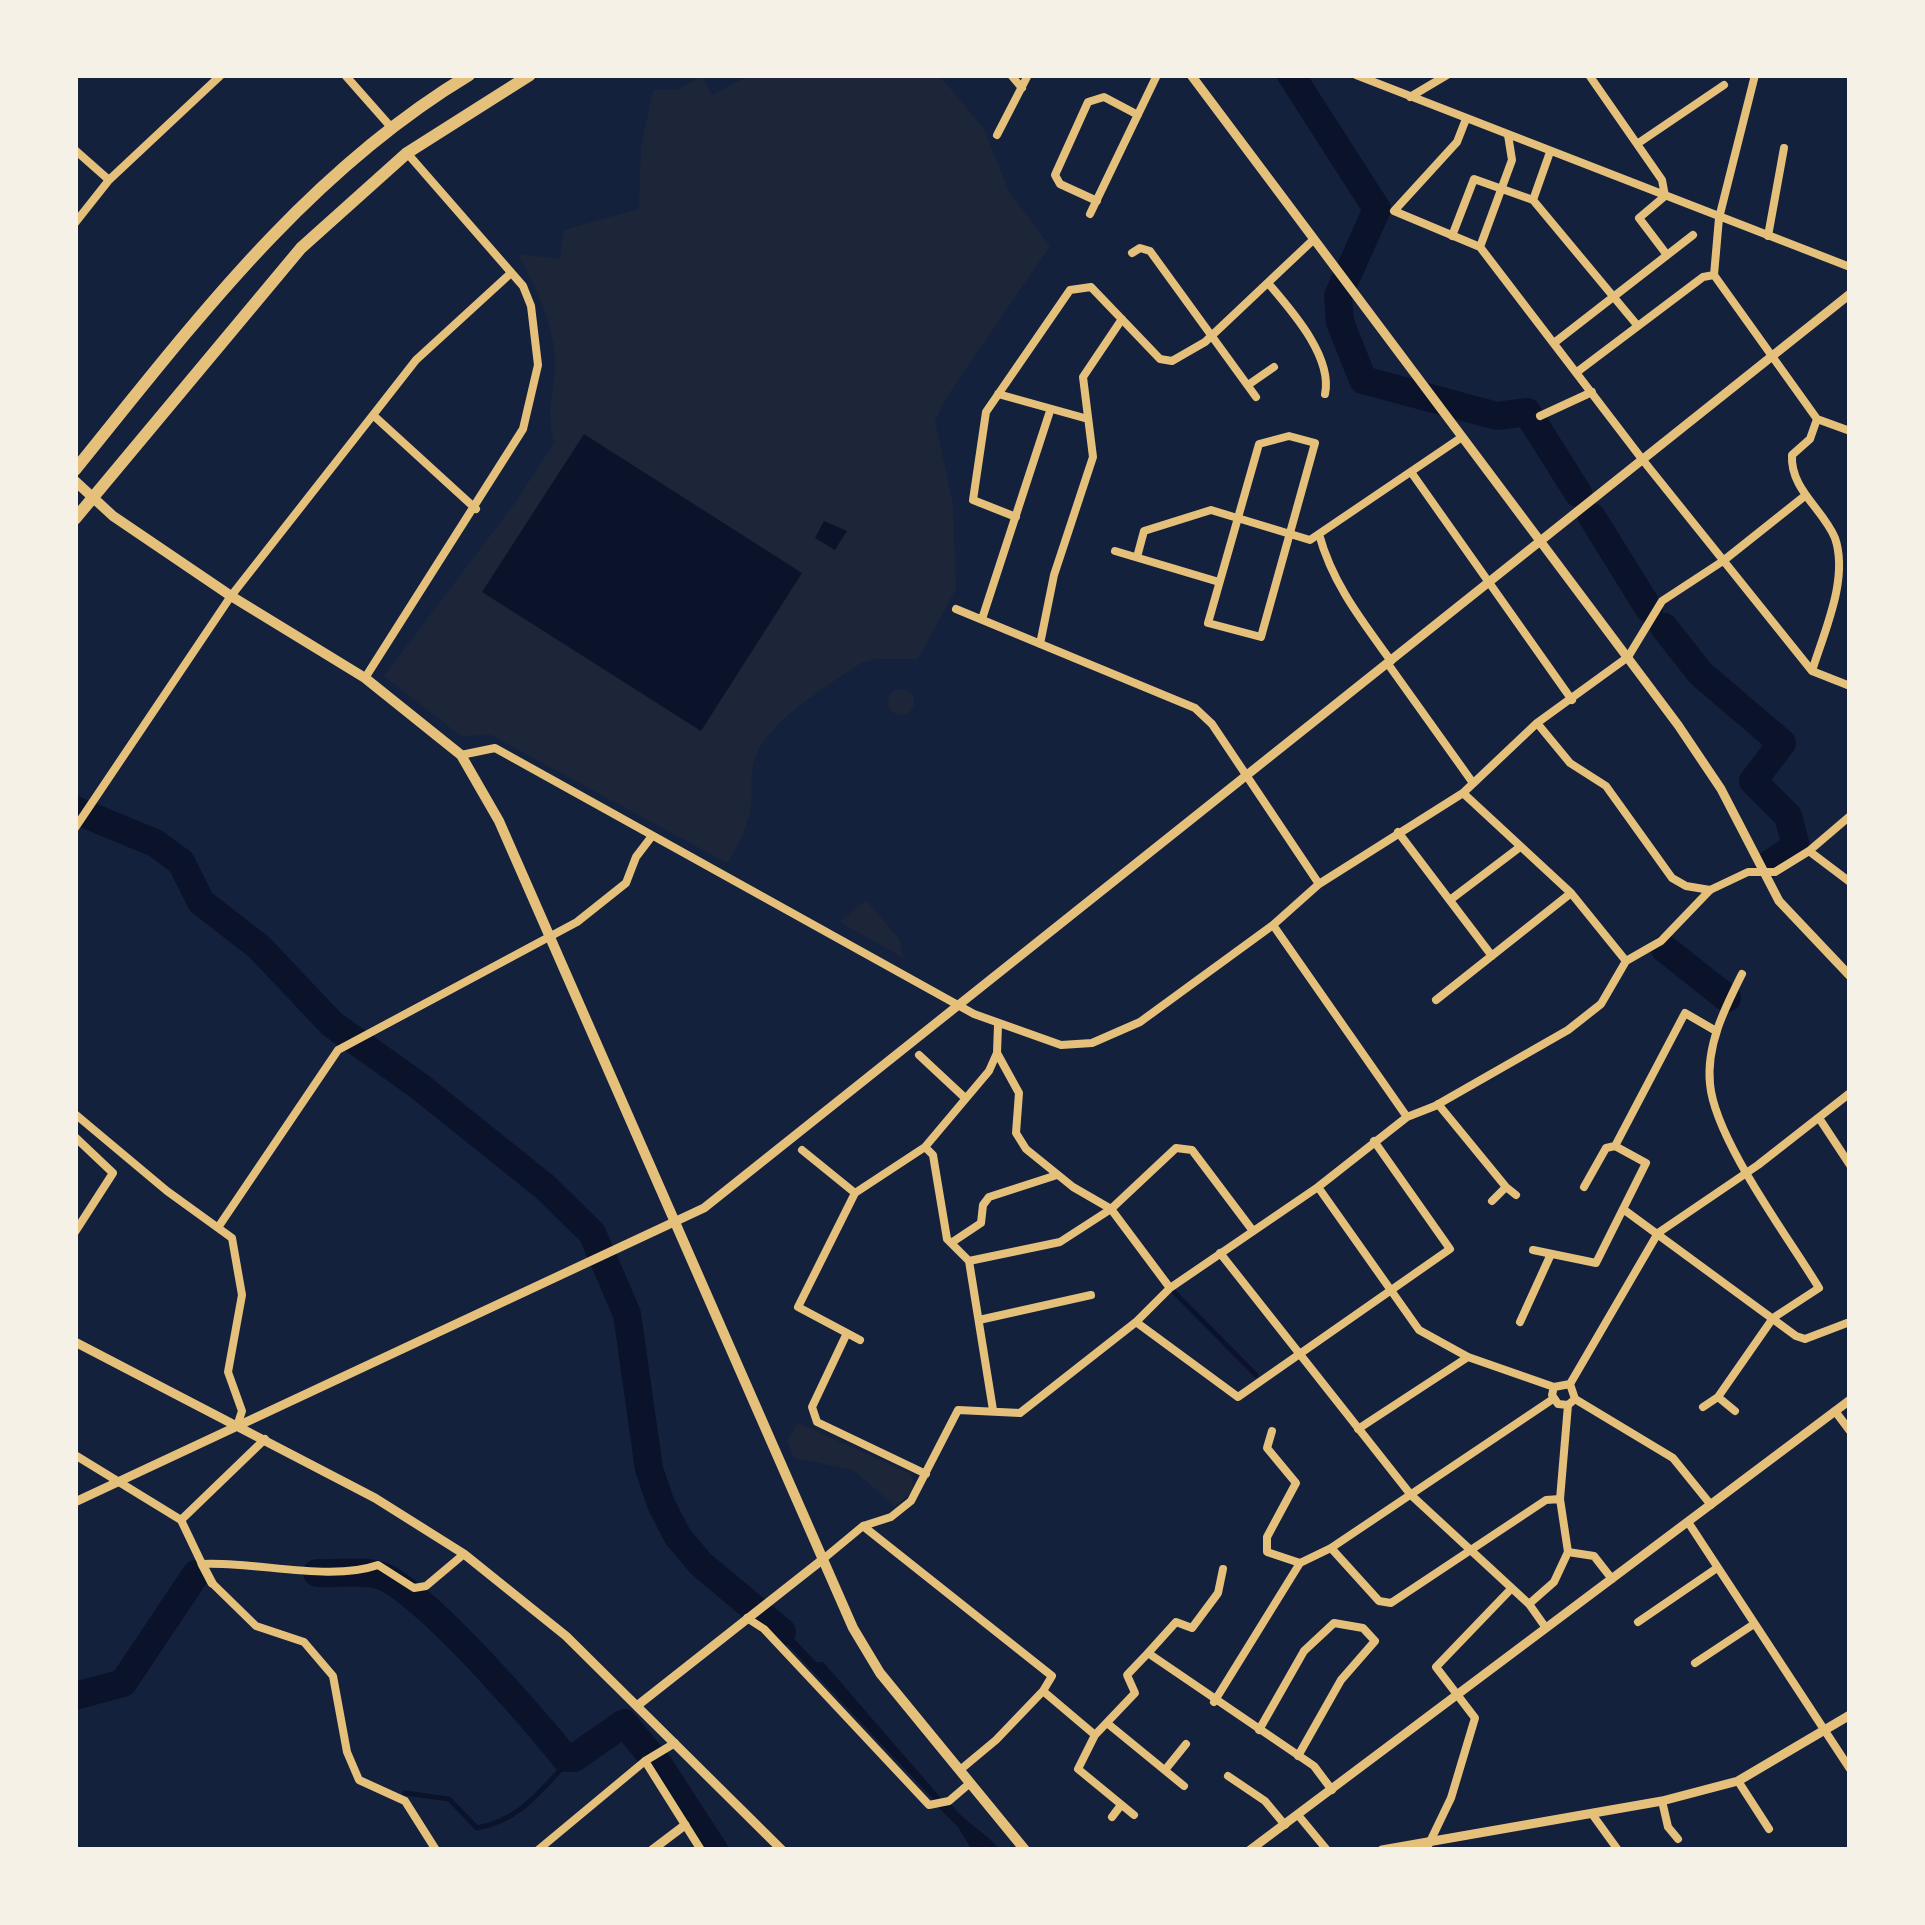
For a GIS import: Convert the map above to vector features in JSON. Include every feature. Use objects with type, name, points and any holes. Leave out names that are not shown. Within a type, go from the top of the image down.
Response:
[{"type":"highway","points":[[75,470],[280,225],[390,126],[469,75]]},
{"type":"highway","points":[[75,519],[301,248],[407,153],[530,75]]},
{"type":"main road","points":[[75,482],[231,596],[365,678],[461,755],[499,821],[853,1628],[880,1673],[1025,1850]]},
{"type":"street","points":[[75,223],[109,180],[221,75]]},
{"type":"street","points":[[345,75],[390,126]]},
{"type":"street","points":[[1011,75],[1022,88]]},
{"type":"street","points":[[998,134],[1028,75]]},
{"type":"street","points":[[1090,214],[1158,75]]},
{"type":"street","points":[[1191,75],[1628,657],[1720,789],[1779,901],[1850,976]]},
{"type":"street","points":[[1356,75],[1850,267]]},
{"type":"street","points":[[1410,96],[1447,75]]},
{"type":"street","points":[[1590,75],[1662,180],[1665,196]]},
{"type":"street","points":[[1755,75],[1719,218],[1714,274],[1817,419],[1850,431]]},
{"type":"street","points":[[1637,144],[1724,85]]},
{"type":"street","points":[[1097,200],[1060,184],[1055,175],[1088,102],[1104,97],[1138,115]]},
{"type":"street","points":[[1466,119],[1457,142],[1394,211],[1480,247],[1722,562],[1812,670],[1850,686]]},
{"type":"street","points":[[1480,247],[1512,160],[1508,134]]},
{"type":"street","points":[[1768,236],[1784,148]]},
{"type":"street","points":[[75,150],[109,180]]},
{"type":"street","points":[[1533,200],[1550,152]]},
{"type":"street","points":[[365,678],[476,509],[523,429],[538,365],[531,306],[511,273],[407,153]]},
{"type":"street","points":[[1452,236],[1474,179],[1533,200],[1637,326]]},
{"type":"street","points":[[1665,196],[1639,218],[1667,255]]},
{"type":"street","points":[[1554,343],[1692,235]]},
{"type":"street","points":[[1016,517],[981,506],[972,496],[984,418],[1076,286],[1091,287],[1166,361],[1175,360],[1214,334],[1313,240]]},
{"type":"street","points":[[1132,253],[1150,251],[1256,396]]},
{"type":"street","points":[[78,824],[231,596],[416,360],[511,273]]},
{"type":"street","points":[[1577,372],[1702,277],[1714,274]]},
{"type":"street","points":[[1268,283],[1305,325],[1326,382],[1325,394]]},
{"type":"street","points":[[75,1502],[596,1262],[704,1208],[1850,294]]},
{"type":"street","points":[[1040,644],[1054,575],[1093,457],[1083,377],[1122,319]]},
{"type":"street","points":[[1248,385],[1274,367]]},
{"type":"street","points":[[1540,416],[1592,392]]},
{"type":"street","points":[[998,394],[1088,419]]},
{"type":"street","points":[[982,620],[1050,411]]},
{"type":"street","points":[[373,415],[476,509]]},
{"type":"street","points":[[1812,670],[1839,570],[1834,538],[1791,470],[1792,455],[1810,439],[1817,419]]},
{"type":"street","points":[[1289,436],[1315,443],[1261,638],[1208,623],[1237,518],[1259,444],[1289,436]]},
{"type":"street","points":[[1137,557],[1144,531],[1210,510],[1310,540],[1462,437]]},
{"type":"street","points":[[1411,472],[1572,700]]},
{"type":"street","points":[[461,755],[495,748],[998,1025],[1061,1045],[1092,1043],[1117,1034],[1273,925],[1319,884],[1463,793],[1537,723],[1628,657],[1662,601],[1722,562],[1806,494]]},
{"type":"street","points":[[1319,534],[1326,561],[1345,595],[1474,782]]},
{"type":"street","points":[[1116,551],[1219,582]]},
{"type":"street","points":[[956,608],[1195,708],[1212,724],[1319,884]]},
{"type":"street","points":[[1537,723],[1570,764],[1606,786],[1672,878],[1686,886],[1710,890]]},
{"type":"street","points":[[1463,793],[1571,894],[1626,961]]},
{"type":"street","points":[[638,1705],[863,1526],[892,1518],[911,1501],[958,1410],[1020,1412],[1136,1322],[1170,1288],[1318,1186],[1407,1117],[1438,1104],[1568,1030],[1602,1004],[1626,961],[1661,941],[1710,890],[1748,872],[1776,872],[1809,852],[1850,816]]},
{"type":"street","points":[[1398,832],[1492,956]]},
{"type":"street","points":[[218,1226],[338,1050],[577,922],[626,883],[636,857],[652,836]]},
{"type":"street","points":[[1450,900],[1520,846]]},
{"type":"street","points":[[1809,852],[1850,882]]},
{"type":"street","points":[[1436,1000],[1571,894]]},
{"type":"street","points":[[1273,925],[1407,1117]]},
{"type":"street","points":[[1703,1407],[1718,1396],[1772,1318],[1819,1288],[1716,1111],[1710,1084],[1716,1032],[1742,974]]},
{"type":"street","points":[[1615,1146],[1686,1013],[1716,1032]]},
{"type":"street","points":[[860,1340],[798,1306],[856,1193],[926,1147],[964,1097],[990,1072],[997,1053],[998,1025]]},
{"type":"street","points":[[997,1053],[1019,1093],[1016,1133],[1026,1149],[1057,1175],[1111,1209],[1170,1288]]},
{"type":"street","points":[[919,1055],[964,1097]]},
{"type":"street","points":[[1528,1604],[1554,1582],[1568,1552],[1560,1498],[1570,1384],[1658,1233],[1749,1171],[1850,1092]]},
{"type":"street","points":[[1438,1104],[1516,1195]]},
{"type":"street","points":[[75,1114],[166,1191],[232,1238],[234,1273],[242,1295],[228,1372],[242,1411],[237,1426]]},
{"type":"street","points":[[1818,1118],[1850,1166]]},
{"type":"street","points":[[75,1137],[113,1173],[75,1232]]},
{"type":"street","points":[[1136,1322],[1238,1398],[1450,1249],[1374,1141]]},
{"type":"street","points":[[1534,1250],[1596,1263],[1646,1163],[1615,1146],[1606,1148],[1584,1187]]},
{"type":"street","points":[[926,1147],[933,1155],[951,1242],[970,1261],[993,1410]]},
{"type":"street","points":[[970,1261],[1060,1242],[1111,1209],[1176,1148],[1192,1150],[1253,1230]]},
{"type":"street","points":[[802,1150],[856,1193]]},
{"type":"street","points":[[951,1242],[981,1222],[983,1205],[990,1197],[1057,1175]]},
{"type":"street","points":[[1318,1186],[1419,1330],[1468,1356],[1554,1388],[1570,1384]]},
{"type":"street","points":[[1492,1201],[1506,1186]]},
{"type":"street","points":[[1623,1210],[1805,1338],[1847,1323]]},
{"type":"street","points":[[1220,1253],[1411,1495],[1528,1604],[1546,1628]]},
{"type":"street","points":[[1520,1322],[1552,1254]]},
{"type":"street","points":[[979,1320],[1090,1295]]},
{"type":"street","points":[[848,1333],[812,1407],[817,1422],[926,1474]]},
{"type":"street","points":[[75,1342],[265,1438],[464,1554],[566,1636],[782,1850]]},
{"type":"street","points":[[1358,1428],[1468,1356]]},
{"type":"street","points":[[1553,1399],[1554,1388]]},
{"type":"street","points":[[1718,1396],[1735,1411]]},
{"type":"street","points":[[1214,1702],[1300,1564],[1331,1548],[1553,1399],[1571,1402],[1673,1458],[1710,1504]]},
{"type":"street","points":[[1258,1848],[1850,1400]]},
{"type":"street","points":[[1835,1411],[1850,1431]]},
{"type":"street","points":[[1272,1431],[1267,1448],[1296,1484],[1267,1536],[1267,1552],[1300,1564]]},
{"type":"street","points":[[181,1520],[265,1438]]},
{"type":"street","points":[[75,1455],[181,1520],[212,1583],[256,1626],[304,1642],[333,1676],[346,1752],[359,1780],[405,1800],[436,1850]]},
{"type":"street","points":[[1331,1548],[1380,1600],[1391,1602],[1546,1500],[1560,1498]]},
{"type":"street","points":[[1688,1522],[1850,1769]]},
{"type":"street","points":[[863,1526],[1052,1676],[996,1740],[960,1770]]},
{"type":"street","points":[[1568,1552],[1594,1556],[1612,1579]]},
{"type":"street","points":[[202,1564],[238,1562],[343,1570],[378,1566],[414,1588],[426,1586],[464,1554]]},
{"type":"street","points":[[1638,1622],[1717,1568]]},
{"type":"street","points":[[1134,1815],[1078,1769],[1095,1735],[1135,1693],[1127,1675],[1176,1622],[1192,1628],[1218,1593],[1223,1569]]},
{"type":"street","points":[[1428,1845],[1451,1798],[1476,1718],[1436,1667],[1510,1590]]},
{"type":"street","points":[[749,1616],[930,1805],[949,1801],[970,1783]]},
{"type":"street","points":[[1258,1730],[1304,1651],[1334,1624],[1363,1628],[1375,1641],[1341,1680],[1298,1756]]},
{"type":"street","points":[[1695,1663],[1754,1624]]},
{"type":"street","points":[[1148,1652],[1214,1702],[1314,1766],[1332,1790]]},
{"type":"street","points":[[1043,1690],[1095,1735]]},
{"type":"street","points":[[1382,1850],[1428,1845],[1662,1801],[1738,1781],[1850,1715]]},
{"type":"street","points":[[1107,1723],[1184,1786]]},
{"type":"street","points":[[538,1850],[650,1759],[676,1743]]},
{"type":"street","points":[[1164,1770],[1186,1744]]},
{"type":"street","points":[[650,1759],[701,1850]]},
{"type":"street","points":[[1228,1776],[1265,1801],[1285,1825]]},
{"type":"street","points":[[1738,1781],[1770,1828]]},
{"type":"street","points":[[1662,1801],[1668,1827],[1678,1839]]},
{"type":"street","points":[[1112,1817],[1122,1805]]},
{"type":"street","points":[[1592,1814],[1618,1850]]},
{"type":"street","points":[[1298,1815],[1327,1850]]},
{"type":"street","points":[[652,1850],[686,1825]]},
{"type":"shaded area","points":[[702,75],[712,95],[750,75],[939,75],[984,129],[1009,192],[1050,246],[946,398],[935,421],[953,505],[956,589],[918,659],[861,663],[801,704],[762,743],[755,758],[748,820],[727,863],[491,735],[461,736],[384,676],[515,503],[554,443],[552,335],[518,254],[560,259],[564,230],[639,209],[641,147],[653,90],[678,90]]},
{"type":"shaded area","points":[[584,434],[802,573],[701,731],[482,592]]},
{"type":"shaded area","points":[[824,521],[847,531],[835,550],[815,538]]},
{"type":"shaded area","points":[[901,689],[910,693],[914,702],[910,711],[901,715],[892,711],[888,702],[892,693]]},
{"type":"shaded area","points":[[866,900],[900,940],[903,958],[840,922]]},
{"type":"shaded area","points":[[798,1423],[911,1474],[913,1491],[895,1506],[853,1470],[794,1458],[787,1441]]},
{"type":"shaded area","points":[[767,1610],[816,1662],[823,1662],[941,1798],[934,1800],[766,1622],[758,1619]]},
{"type":"shaded area","points":[[951,1804],[1000,1850],[972,1850],[958,1827],[938,1807]]},
{"type":"waterway","points":[[1291,75],[1377,209],[1338,296],[1340,322],[1363,380],[1497,416],[1527,412],[1578,493]]},
{"type":"waterway","points":[[1592,517],[1649,609]]},
{"type":"waterway","points":[[1664,627],[1701,674],[1782,743],[1753,781],[1788,816],[1796,846],[1771,863]]},
{"type":"waterway","points":[[75,810],[155,843],[181,862],[201,902],[259,947],[332,1024],[419,1086],[545,1187],[592,1233],[627,1314],[649,1469],[661,1504],[678,1537],[701,1564],[782,1632]]},
{"type":"waterway","points":[[1665,949],[1727,998]]},
{"type":"waterway","points":[[1174,1292],[1256,1375]]},
{"type":"waterway","points":[[317,1573],[379,1575],[397,1585],[477,1657],[565,1758],[574,1758],[624,1723],[659,1765],[714,1850]]},
{"type":"waterway","points":[[75,1696],[123,1683],[196,1574]]},
{"type":"waterway","points":[[405,1793],[449,1799],[477,1828],[504,1819],[525,1805],[563,1767],[565,1758]]}]
